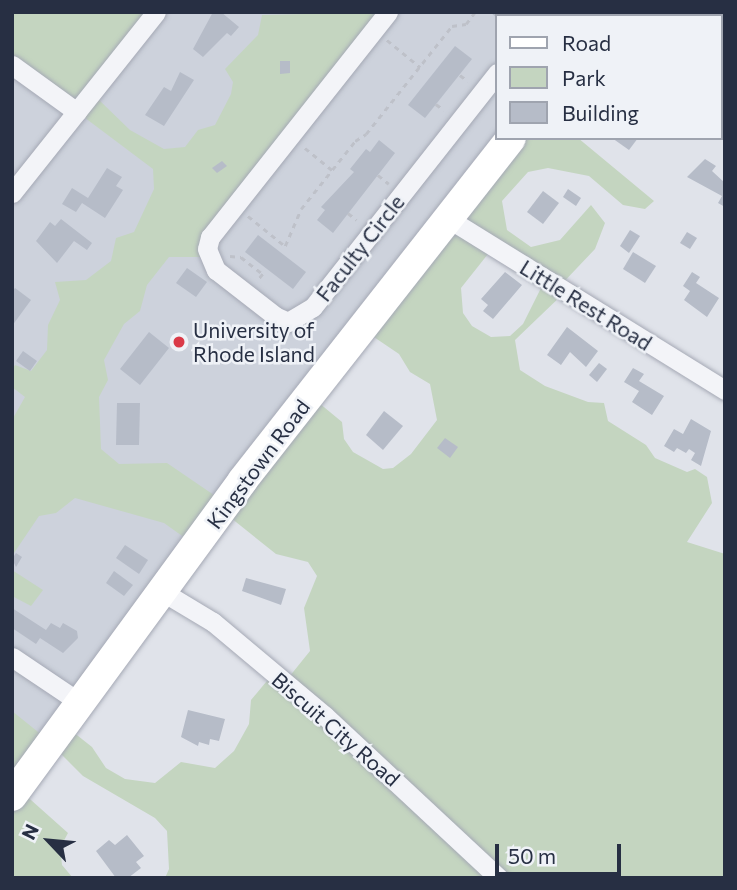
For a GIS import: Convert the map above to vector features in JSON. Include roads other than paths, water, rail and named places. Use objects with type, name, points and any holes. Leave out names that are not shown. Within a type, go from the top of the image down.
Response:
[{"type":"main road","name":"Kingstown Road","points":[[12,796],[82,704],[243,480],[509,140]]},
{"type":"street","points":[[12,193],[156,12]]},
{"type":"street","name":"Faculty Circle","points":[[388,12],[210,237],[210,260],[275,316],[288,322],[299,319],[313,307],[496,74]]},
{"type":"street","points":[[12,65],[77,112]]},
{"type":"street","name":"Little Rest Road","points":[[449,219],[725,390]]},
{"type":"street","name":"Biscuit City Road","points":[[163,592],[213,622],[325,716],[499,878]]},
{"type":"street","points":[[12,657],[82,704]]},
{"type":"place","name":"University of Rhode Island","points":[[179,342]]}]
